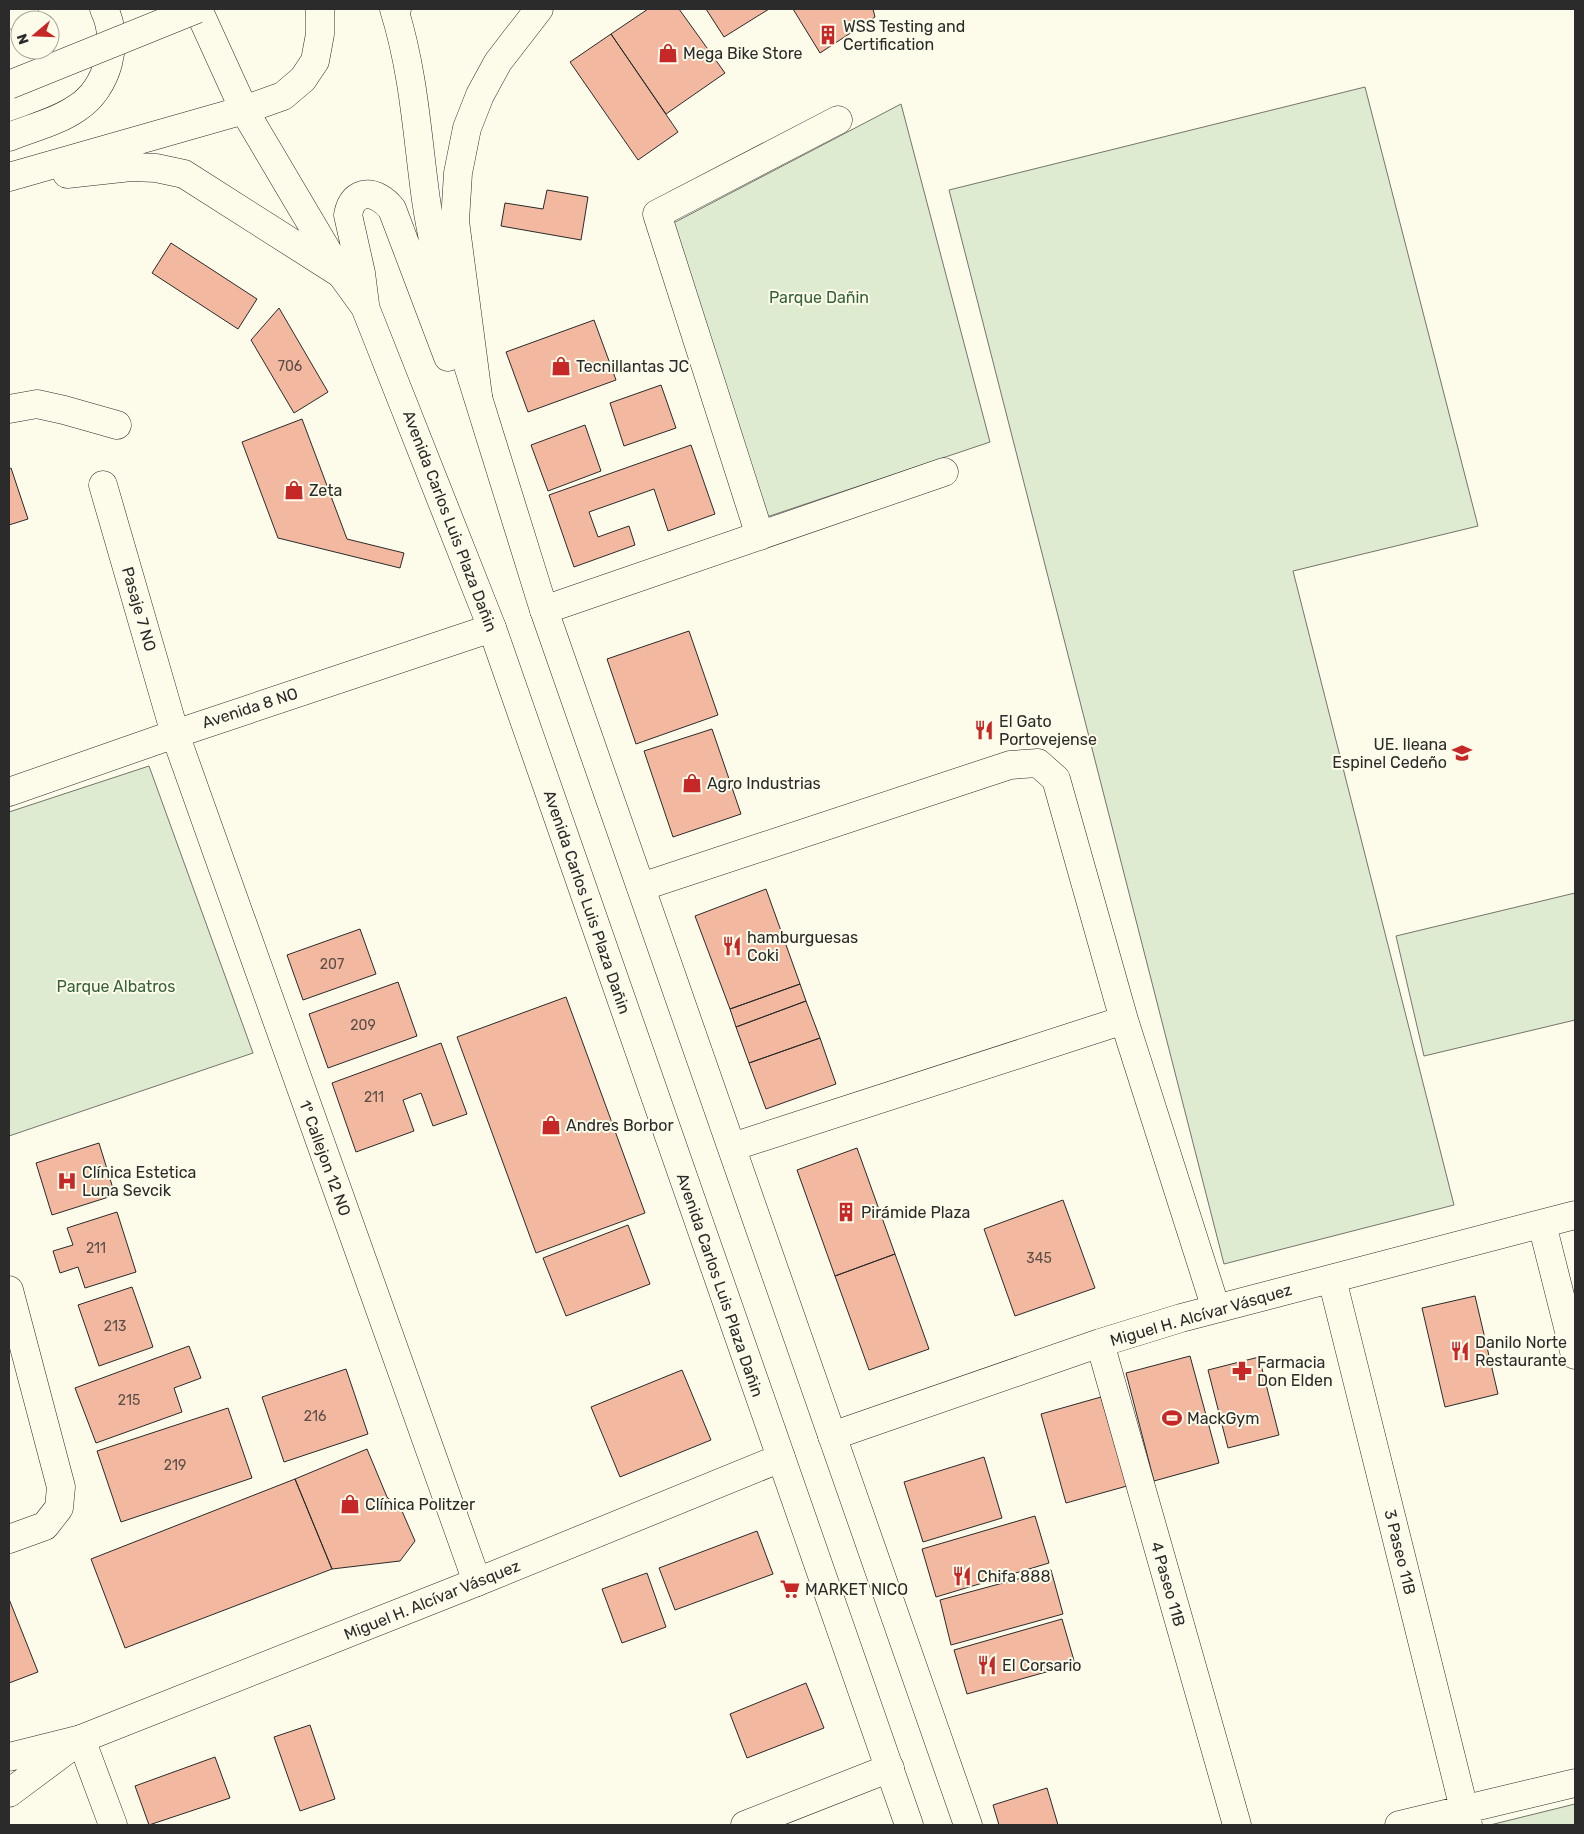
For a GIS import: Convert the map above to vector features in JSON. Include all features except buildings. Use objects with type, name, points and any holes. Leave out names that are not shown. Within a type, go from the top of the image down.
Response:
[{"type":"street","points":[[9,15],[24,9]]},
{"type":"street","points":[[9,137],[77,108],[96,90],[107,68],[112,42],[108,17],[104,9]]},
{"type":"street","points":[[9,85],[198,9]]},
{"type":"street","name":"Avenida Carlos Luis Plaza Dañin","points":[[198,9],[244,110],[341,274],[365,307],[492,628],[909,1825]]},
{"type":"street","points":[[9,178],[244,110],[283,96],[303,79],[314,61],[320,34],[320,9]]},
{"type":"street","points":[[395,9],[412,82],[426,202],[435,251],[448,301],[496,458],[544,610],[968,1825]]},
{"type":"street","points":[[478,396],[455,221],[458,173],[468,128],[480,95],[498,62],[539,9]]},
{"type":"street","points":[[760,536],[657,214],[838,120]]},
{"type":"street","points":[[9,178],[131,167],[156,168],[184,174],[341,274]]},
{"type":"street","points":[[365,307],[361,273],[348,215],[350,206],[355,198],[366,194],[376,195],[386,201],[392,209],[451,365],[496,458]]},
{"type":"street","points":[[9,409],[37,404],[117,425]]},
{"type":"street","points":[[544,610],[944,472]]},
{"type":"street","name":"Pasaje 7 NO","points":[[103,485],[175,734]]},
{"type":"street","name":"Avenida 8 NO","points":[[9,792],[175,734],[492,628]]},
{"type":"street","name":"1º Callejon 12 NO","points":[[175,734],[477,1582]]},
{"type":"street","points":[[641,887],[1010,765],[1038,763],[1056,779],[1124,1020],[1216,1309]]},
{"type":"street","points":[[732,1148],[1124,1020]]},
{"type":"street","name":"Miguel H. Alcívar Vásquez","points":[[832,1436],[1100,1343],[1216,1309],[1575,1216]]},
{"type":"street","points":[[1542,1224],[1575,1355]]},
{"type":"street","name":"3 Paseo 11B","points":[[1332,1279],[1466,1818]]},
{"type":"street","points":[[9,1290],[61,1487],[59,1508],[45,1526],[9,1539]]},
{"type":"street","name":"4 Paseo 11B","points":[[1100,1343],[1237,1825]]},
{"type":"street","name":"Miguel H. Alcívar Vásquez","points":[[9,1757],[81,1739],[477,1582],[781,1458]]},
{"type":"street","points":[[81,1739],[113,1825]]},
{"type":"street","name":"Miguel H. Alcívar Vásquez","points":[[9,1793],[81,1739]]},
{"type":"street","points":[[745,1825],[890,1768]]},
{"type":"street","points":[[1399,1825],[1466,1818],[1575,1783]]},
{"type":"green space","points":[[1365,87],[1478,526],[1293,571],[1454,1205],[1224,1264],[949,190]]},
{"type":"green space","name":"Parque Dañin","points":[[901,104],[990,442],[755,521],[662,229]]},
{"type":"green space","name":"Parque Albatros","points":[[149,766],[253,1053],[9,1136],[9,812]]},
{"type":"green space","points":[[1575,893],[1575,1020],[1424,1056],[1396,936]]},
{"type":"green space","points":[[1575,1804],[1575,1825],[1490,1825]]},
{"type":"place","name":"WSS Testing and Certification","points":[[828,35]]},
{"type":"place","name":"Mega Bike Store","points":[[668,53]]},
{"type":"place","name":"Tecnillantas JC","points":[[561,366]]},
{"type":"place","name":"Zeta","points":[[294,490]]},
{"type":"place","name":"El Gato Portovejense","points":[[984,730]]},
{"type":"place","name":"UE. Ileana Espinel Cedeño","points":[[1462,753]]},
{"type":"place","name":"Agro Industrias","points":[[692,783]]},
{"type":"place","name":"hamburguesas Coki","points":[[732,946]]},
{"type":"place","name":"Andres Borbor","points":[[551,1125]]},
{"type":"place","name":"Clínica Estetica Luna Sevcik","points":[[67,1181]]},
{"type":"place","name":"Pirámide Plaza","points":[[846,1212]]},
{"type":"place","name":"Danilo Norte Restaurante","points":[[1460,1351]]},
{"type":"place","name":"Farmacia Don Elden","points":[[1242,1371]]},
{"type":"place","name":"MackGym","points":[[1172,1418]]},
{"type":"place","name":"Clínica Politzer","points":[[350,1504]]},
{"type":"place","name":"Chifa 888","points":[[962,1576]]},
{"type":"place","name":"MARKET NICO","points":[[790,1589]]},
{"type":"place","name":"El Corsario","points":[[987,1665]]}]
